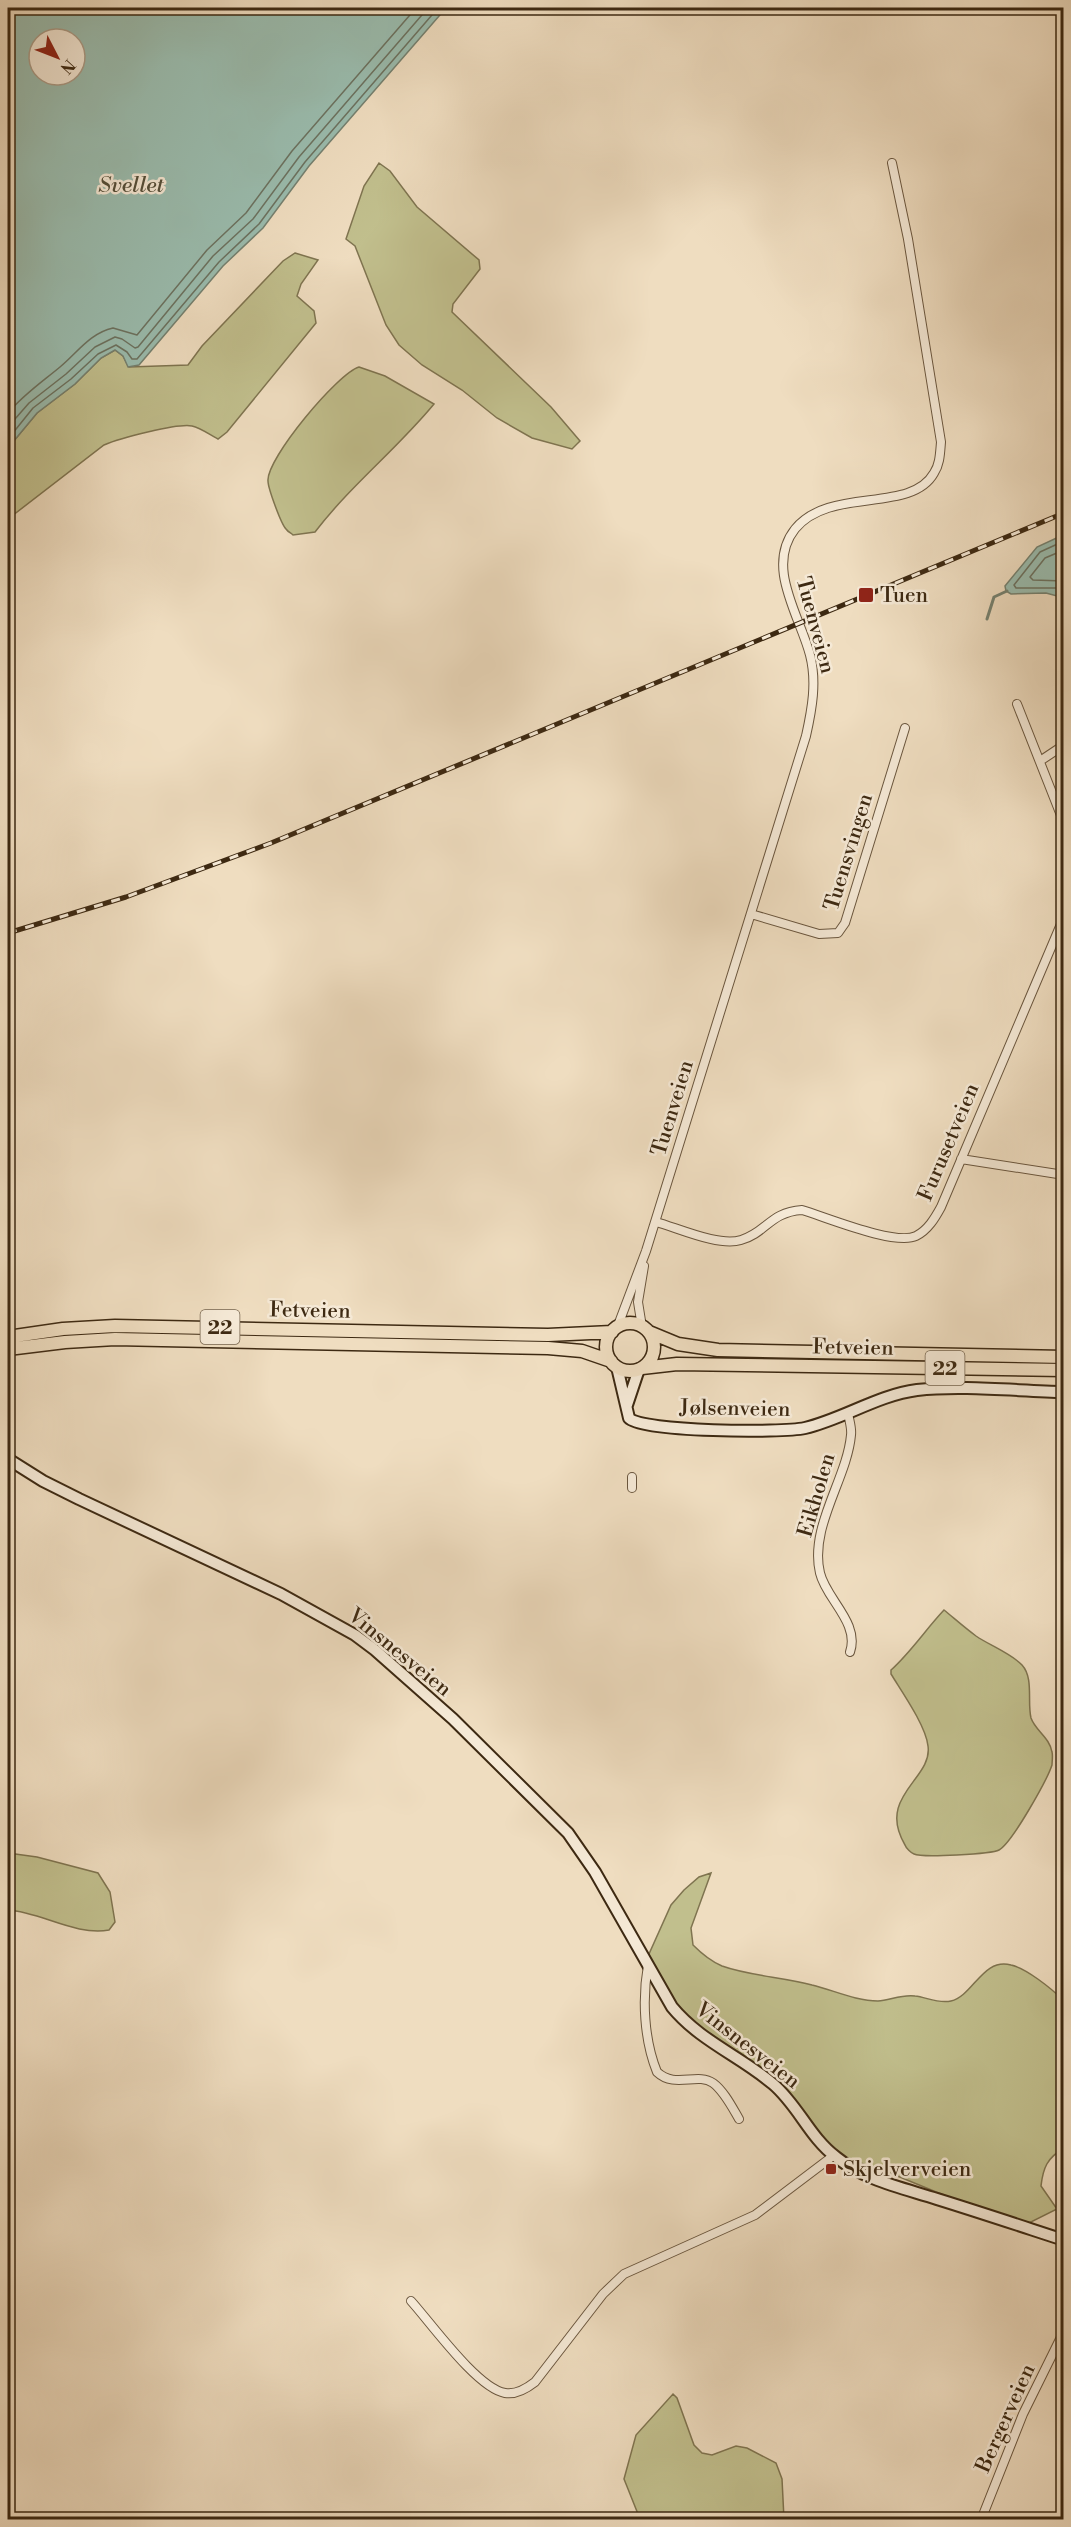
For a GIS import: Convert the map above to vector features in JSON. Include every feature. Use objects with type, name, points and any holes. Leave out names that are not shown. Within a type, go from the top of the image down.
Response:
[{"type":"highway","name":"22","points":[[615,1330],[629,1323],[646,1329]]},
{"type":"highway","name":"Fetveien","points":[[8,1337],[63,1329],[115,1326],[548,1335],[615,1330]]},
{"type":"highway","name":"Fetveien","points":[[646,1329],[678,1344],[718,1350],[1064,1357]]},
{"type":"highway","points":[[641,1369],[648,1364],[654,1352],[654,1345],[646,1329]]},
{"type":"highway","points":[[614,1364],[607,1346],[615,1330]]},
{"type":"highway","name":"Fetveien","points":[[8,1349],[87,1340],[184,1339],[548,1348],[582,1351],[614,1364]]},
{"type":"highway","name":"22","points":[[614,1364],[628,1371],[641,1369]]},
{"type":"highway","name":"Fetveien","points":[[641,1369],[677,1364],[1064,1370]]},
{"type":"main road","points":[[614,1364],[626,1408]]},
{"type":"main road","points":[[626,1408],[641,1369]]},
{"type":"main road","name":"Jølsenveien","points":[[626,1408],[631,1421],[642,1425],[769,1432],[801,1429],[897,1394],[917,1390],[1064,1392]]},
{"type":"main road","name":"Vinsnesveien","points":[[8,1459],[52,1486],[291,1600],[355,1635],[375,1650],[453,1719],[568,1833],[595,1872],[682,2019],[705,2038],[781,2091],[833,2156],[857,2171],[888,2183],[1064,2240]]},
{"type":"street","name":"Tuenveien","points":[[615,1330],[656,1222],[806,736],[814,690],[810,655],[783,575],[783,552],[796,528],[822,509],[848,502],[918,490],[927,483],[939,463],[941,442],[908,239],[892,163]]},
{"type":"street","points":[[1017,704],[1064,823]]},
{"type":"street","name":"Tuensvingen","points":[[751,914],[819,934],[838,933],[845,923],[905,728]]},
{"type":"street","points":[[1040,761],[1064,745]]},
{"type":"street","name":"Furusetveien","points":[[656,1222],[721,1241],[740,1241],[787,1211],[802,1210],[885,1236],[911,1238],[922,1232],[937,1215],[1064,917]]},
{"type":"street","points":[[962,1159],[1064,1174]]},
{"type":"street","name":"Tuenveien","points":[[646,1251],[638,1302],[646,1329]]},
{"type":"street","name":"Eikholen","points":[[848,1413],[851,1438],[827,1512],[818,1558],[825,1588],[849,1628],[852,1642],[850,1652]]},
{"type":"street","points":[[632,1477],[632,1488]]},
{"type":"street","points":[[648,1965],[645,1996],[648,2034],[657,2072],[670,2080],[701,2080],[712,2083],[739,2118]]},
{"type":"street","points":[[411,2301],[450,2347],[484,2381],[503,2393],[516,2393],[535,2382],[603,2294],[624,2274],[756,2215],[833,2156]]},
{"type":"street","name":"Bergerveien","points":[[981,2520],[1023,2414],[1064,2331]]},
{"type":"shaded area","points":[[379,163],[390,171],[417,207],[479,260],[480,269],[453,304],[452,312],[551,407],[580,441],[572,449],[532,438],[497,418],[462,390],[422,365],[399,345],[386,325],[355,246],[346,239],[364,186]]},
{"type":"shaded area","points":[[295,253],[318,260],[301,284],[297,296],[314,311],[316,323],[227,432],[218,439],[192,426],[175,427],[135,435],[104,445],[8,519],[8,448],[37,413],[75,384],[101,358],[115,350],[123,356],[129,367],[188,365],[202,346],[283,261]]},
{"type":"shaded area","points":[[359,367],[385,376],[434,404],[315,532],[293,535],[284,526],[272,498],[268,481],[270,470],[290,437],[320,400],[349,373]]},
{"type":"shaded area","points":[[944,1610],[976,1636],[1012,1657],[1026,1670],[1031,1718],[1051,1747],[1052,1765],[1049,1773],[1012,1836],[999,1850],[943,1856],[914,1854],[906,1846],[898,1828],[897,1814],[901,1801],[927,1758],[928,1746],[923,1729],[891,1674],[891,1670]]},
{"type":"shaded area","points":[[8,1853],[37,1857],[98,1873],[110,1892],[115,1922],[109,1930],[84,1930],[8,1910]]},
{"type":"shaded area","points":[[711,1873],[691,1928],[693,1945],[706,1957],[722,1966],[801,1982],[861,1999],[878,2001],[910,1996],[946,2002],[959,1998],[986,1972],[1001,1964],[1017,1967],[1031,1974],[1063,2000],[1064,2148],[1047,2164],[1041,2186],[1057,2209],[1029,2223],[980,2210],[890,2173],[843,2157],[812,2137],[774,2083],[702,2034],[678,2011],[649,1965],[649,1954],[671,1905],[699,1877]]},
{"type":"shaded area","points":[[673,2394],[677,2398],[694,2445],[702,2453],[712,2455],[736,2446],[747,2448],[776,2463],[782,2479],[784,2519],[640,2519],[624,2479],[636,2435]]},
{"type":"water","name":"Svellet","points":[[8,8],[446,8],[309,166],[263,228],[223,266],[139,365],[128,367],[123,356],[115,350],[101,358],[75,384],[37,413],[8,448]]},
{"type":"water","points":[[1063,535],[1063,593],[1057,596],[1046,593],[1011,594],[1006,591],[1005,586],[1037,547]]},
{"type":"waterway","points":[[987,619],[994,597],[1007,591]]},
{"type":"railway","points":[[8,933],[126,897],[271,843],[1064,513]]},
{"type":"place","name":"Tuen","points":[[866,595]]},
{"type":"place","name":"Skjelverveien","points":[[831,2169]]}]
